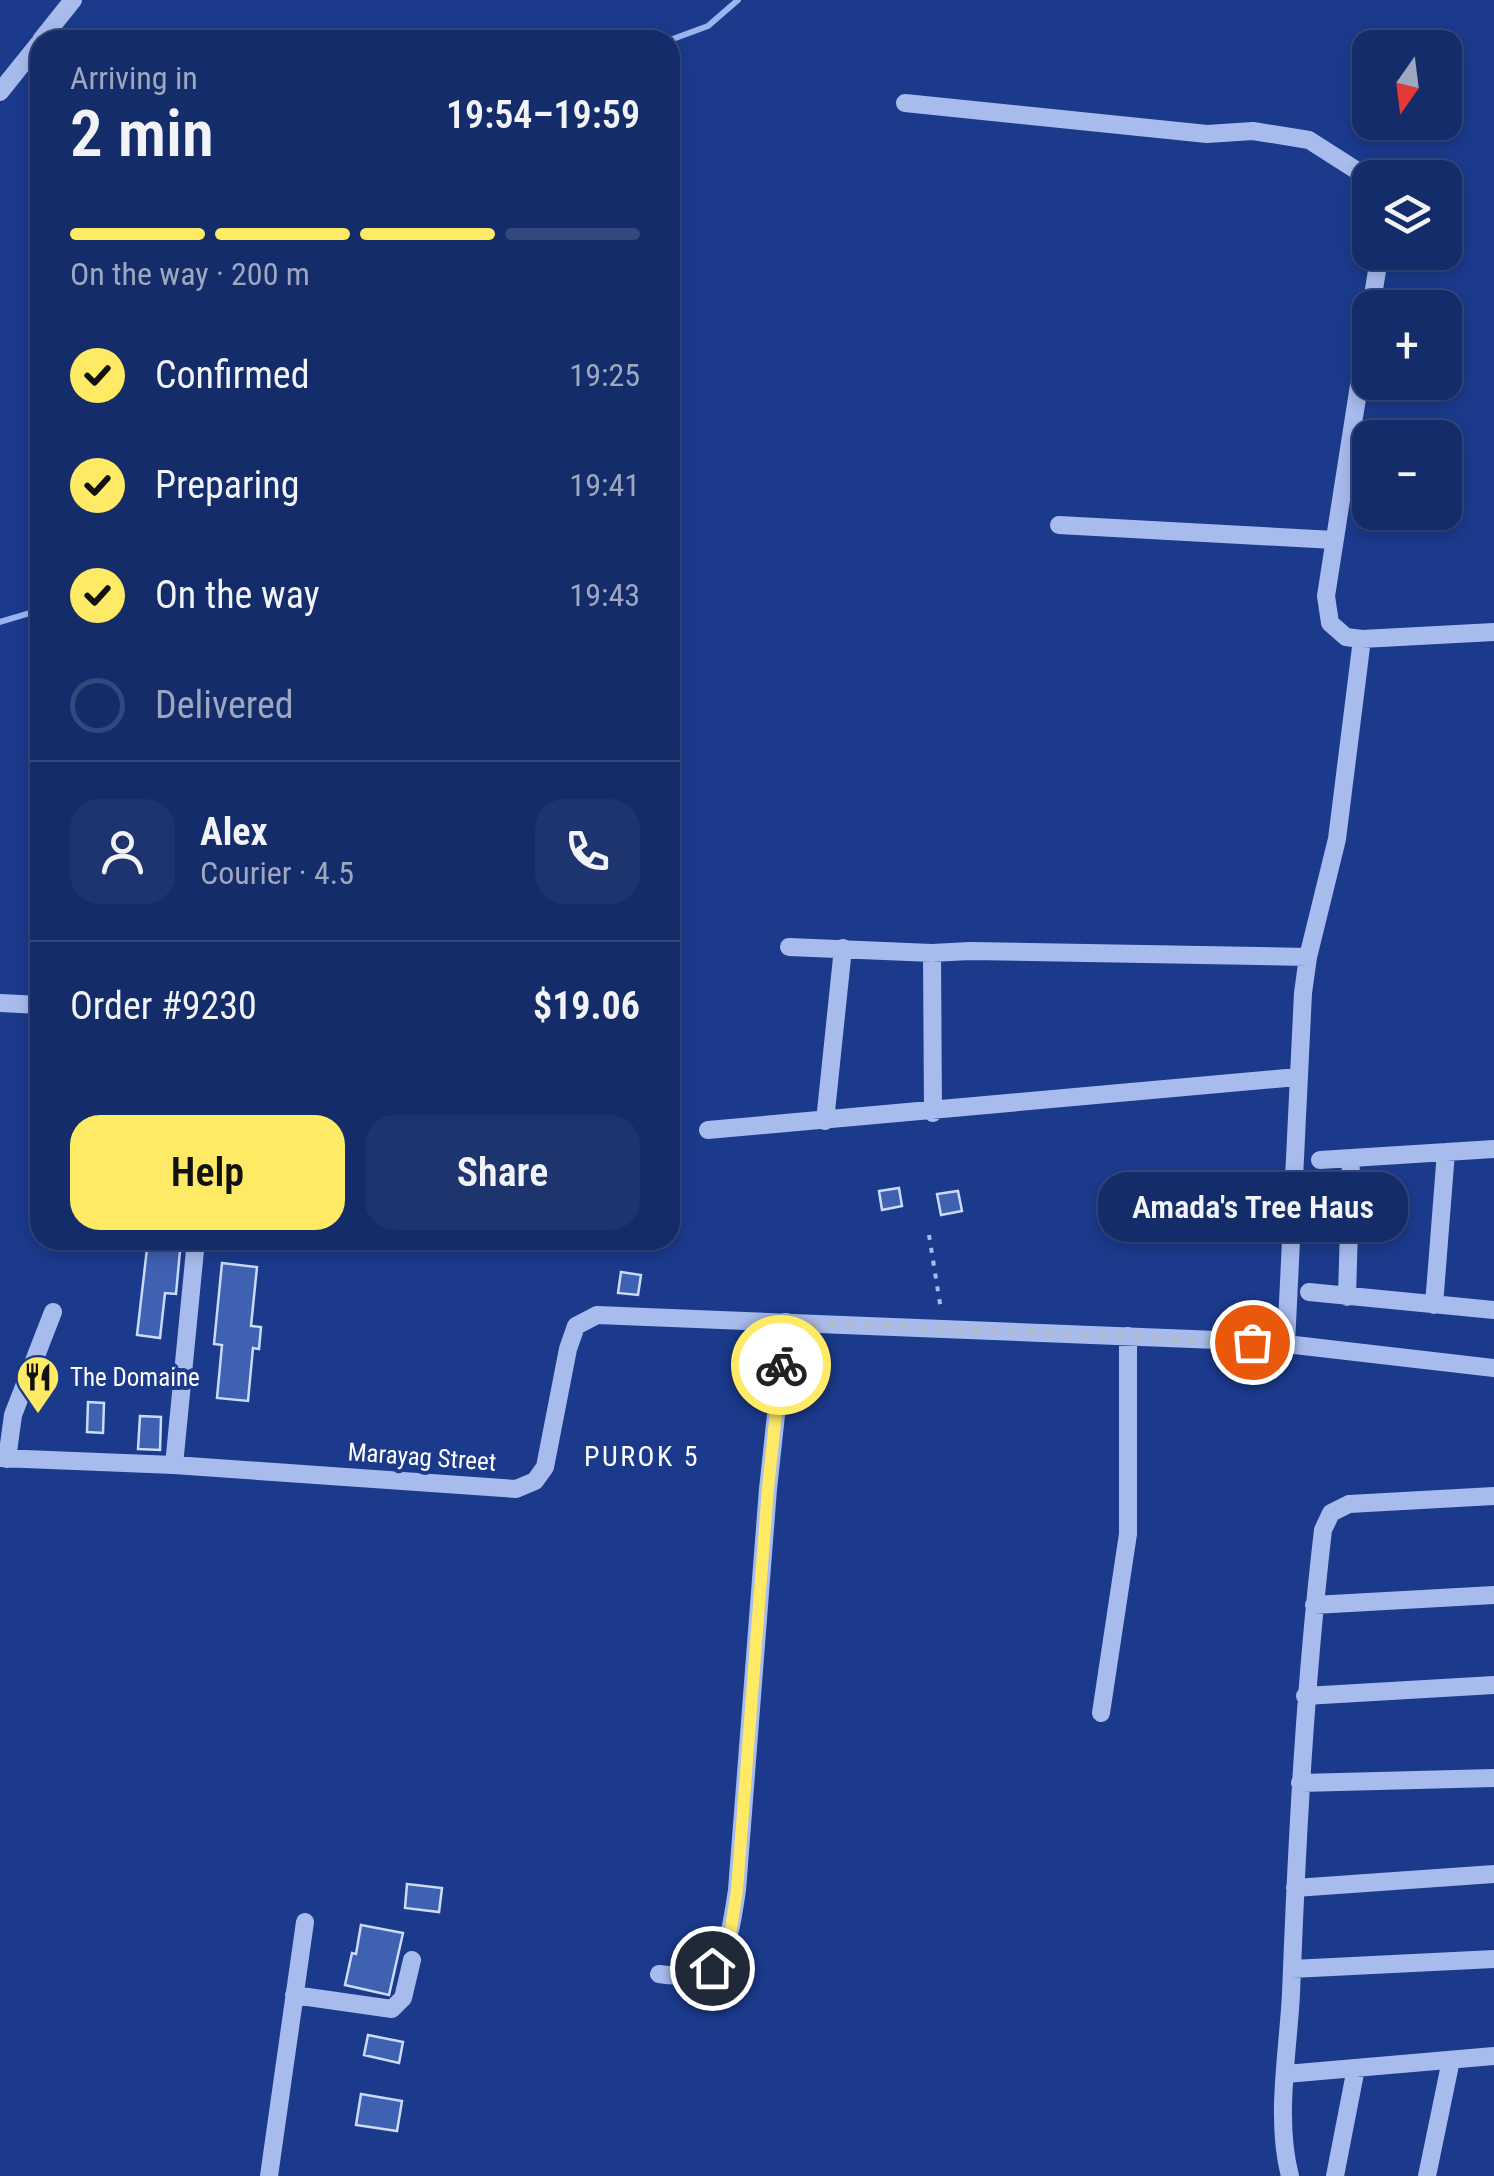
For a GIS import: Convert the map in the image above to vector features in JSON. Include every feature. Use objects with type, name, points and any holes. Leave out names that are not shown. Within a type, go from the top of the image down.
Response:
[{"type":"street","points":[[50,30],[73,0]]},
{"type":"street","points":[[0,92],[30,55]]},
{"type":"street","points":[[905,104],[1206,134],[1253,131],[1310,140],[1352,167]]},
{"type":"street","points":[[1356,400],[1326,596],[1330,624],[1346,637],[1362,639],[1494,632]]},
{"type":"street","points":[[1059,526],[1334,540]]},
{"type":"street","points":[[1286,1344],[1297,1078],[1308,957],[1338,838],[1362,639]]},
{"type":"street","points":[[789,948],[1308,957]]},
{"type":"street","points":[[826,1120],[843,948]]},
{"type":"street","points":[[932,953],[932,1112]]},
{"type":"street","points":[[0,1003],[30,1004]]},
{"type":"street","points":[[708,1130],[1297,1078]]},
{"type":"street","points":[[1320,1160],[1494,1149]]},
{"type":"street","points":[[1434,1305],[1446,1152]]},
{"type":"street","points":[[1347,1298],[1350,1158]]},
{"type":"street","points":[[174,1465],[195,1250]]},
{"type":"street","points":[[1309,1292],[1494,1310]]},
{"type":"street","points":[[4,1459],[13,1415],[53,1312]]},
{"type":"street","name":"Marayag Street","points":[[4,1459],[174,1465],[516,1489],[535,1481],[545,1467],[568,1349],[576,1326],[597,1315],[1286,1344],[1494,1368]]},
{"type":"street","points":[[659,1974],[682,1978],[712,1968],[729,1941],[737,1890],[768,1488],[786,1322]]},
{"type":"street","points":[[1102,1712],[1128,1534],[1128,1336]]},
{"type":"street","points":[[1290,2176],[1284,2152],[1294,1888],[1305,1696],[1324,1530],[1331,1514],[1349,1504],[1494,1496]]},
{"type":"street","points":[[1314,1605],[1494,1595]]},
{"type":"street","points":[[1305,1696],[1494,1685]]},
{"type":"street","points":[[1300,1783],[1494,1778]]},
{"type":"street","points":[[1294,1888],[1494,1874]]},
{"type":"street","points":[[270,2176],[306,1922]]},
{"type":"street","points":[[1292,1970],[1494,1959]]},
{"type":"street","points":[[294,1995],[392,2009],[402,1998],[412,1960]]},
{"type":"street","points":[[1286,2074],[1494,2056]]},
{"type":"street","points":[[1427,2176],[1451,2060]]},
{"type":"street","points":[[1334,2176],[1356,2068]]},
{"type":"path","points":[[929,1235],[944,1330]]},
{"type":"building","points":[[899,1188],[902,1206],[882,1210],[879,1191]]},
{"type":"building","points":[[958,1191],[962,1211],[941,1215],[937,1194]]},
{"type":"building","points":[[147,1250],[180,1250],[176,1294],[165,1293],[160,1338],[137,1335]]},
{"type":"building","points":[[222,1263],[257,1267],[251,1326],[261,1327],[259,1349],[253,1348],[248,1401],[217,1398],[222,1345],[214,1344]]},
{"type":"building","points":[[621,1272],[641,1275],[638,1295],[618,1293]]},
{"type":"building","points":[[88,1402],[104,1403],[103,1433],[87,1432]]},
{"type":"building","points":[[140,1416],[161,1417],[160,1450],[138,1449]]},
{"type":"building","points":[[407,1884],[442,1888],[439,1912],[405,1908]]},
{"type":"building","points":[[361,1925],[403,1933],[389,1995],[345,1985]]},
{"type":"building","points":[[368,2035],[403,2042],[399,2063],[364,2055]]},
{"type":"building","points":[[361,2094],[402,2101],[397,2131],[356,2125]]},
{"type":"waterway","points":[[680,36],[708,26],[738,0]]},
{"type":"waterway","points":[[0,622],[30,613]]},
{"type":"way so far","points":[[781,1365],[786,1322],[1252,1342]]},
{"type":"place","name":"Amada's Tree Haus","points":[[1252,1342]]},
{"type":"place","name":"The Domaine","points":[[38,1415]]},
{"type":"district","name":"PUROK 5","points":[[642,1456]]},
{"type":"route","points":[[712,1968],[729,1941],[737,1890],[781,1365]]}]
